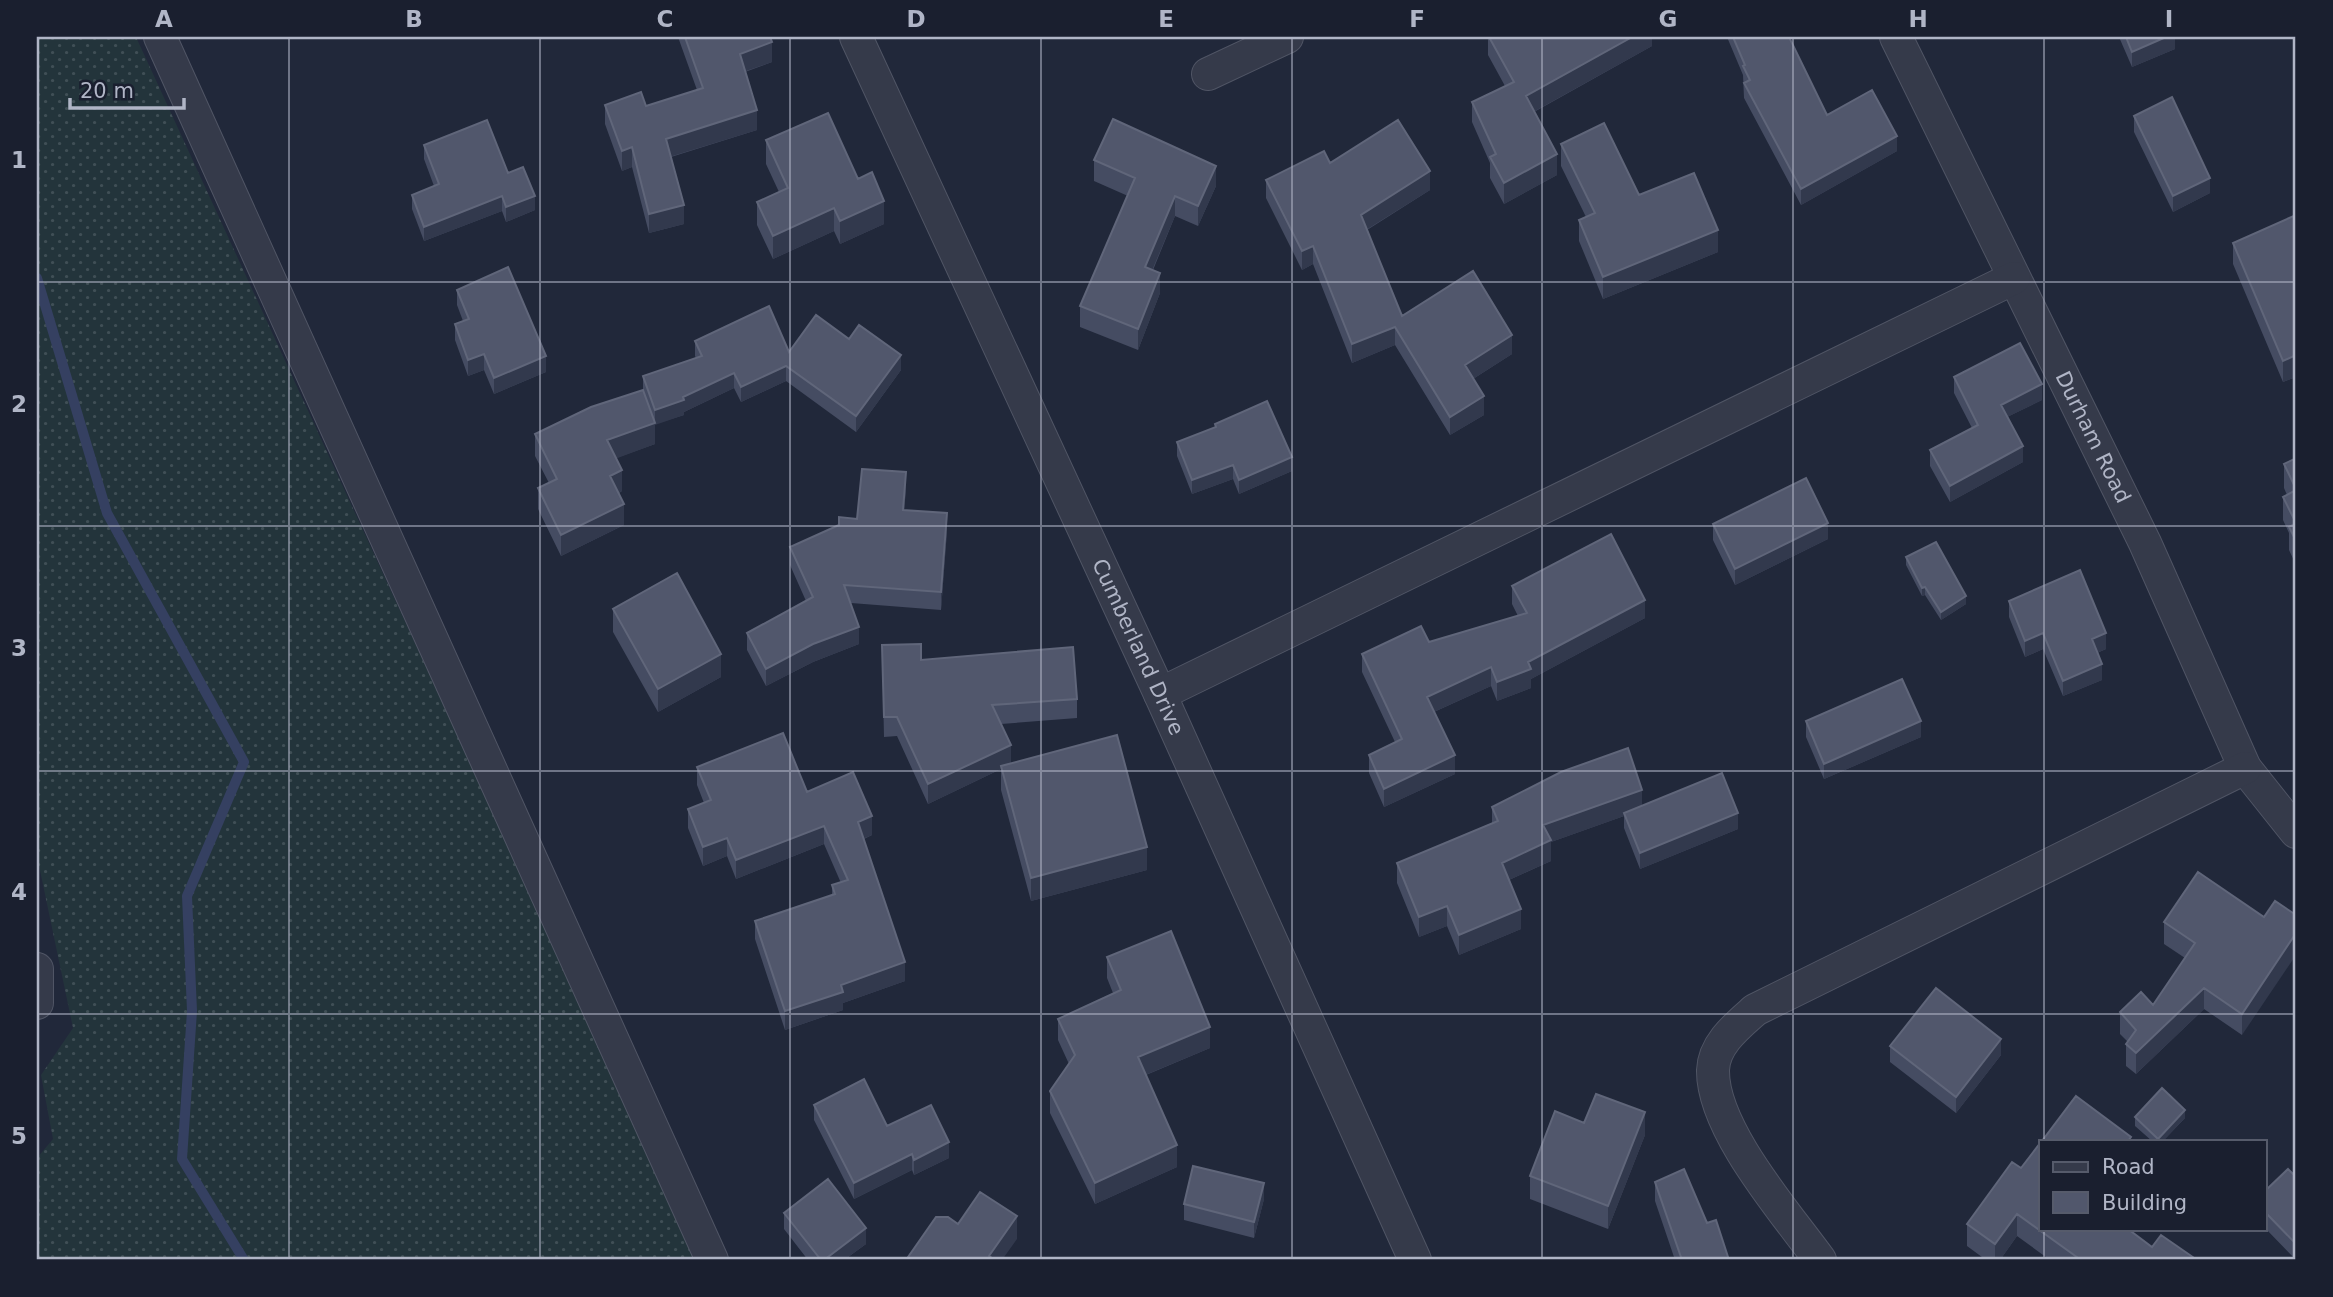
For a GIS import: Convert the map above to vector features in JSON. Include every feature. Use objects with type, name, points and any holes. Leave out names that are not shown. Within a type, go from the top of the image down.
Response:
[{"type":"street","points":[[160,37],[712,1260]]},
{"type":"street","name":"Cumberland Drive","points":[[856,37],[1160,694],[1415,1260]]},
{"type":"street","points":[[1208,74],[1287,37]]},
{"type":"street","name":"Durham Road","points":[[1896,37],[2145,543],[2245,768],[2296,832]]},
{"type":"street","points":[[1160,694],[2014,278]]},
{"type":"street","points":[[1820,1260],[1740,1148],[1720,1111],[1713,1069],[1726,1035],[1755,1010],[2245,768]]},
{"type":"street","points":[[37,969],[37,1003]]},
{"type":"shaded area","points":[[37,37],[136,37],[699,1260],[37,1260],[37,1158],[53,1139],[41,1075],[73,1028],[37,856]]},
{"type":"building","points":[[685,37],[770,37],[772,42],[740,54],[757,110],[666,139],[684,205],[649,214],[632,147],[622,151],[605,105],[641,92],[646,106],[703,88]]},
{"type":"building","points":[[1489,37],[1632,37],[1526,96],[1557,154],[1504,183],[1490,157],[1496,154],[1472,102],[1514,82]]},
{"type":"building","points":[[1733,37],[1789,37],[1827,115],[1872,90],[1897,136],[1801,189],[1744,83],[1750,80]]},
{"type":"building","points":[[2126,37],[2166,37],[2132,52]]},
{"type":"building","points":[[2172,97],[2210,178],[2173,196],[2134,116]]},
{"type":"building","points":[[828,113],[858,179],[872,172],[884,201],[840,221],[834,208],[773,236],[757,202],[788,188],[766,140]]},
{"type":"building","points":[[1113,119],[1216,166],[1198,206],[1175,196],[1145,267],[1160,273],[1138,329],[1080,306],[1135,178],[1094,160]]},
{"type":"building","points":[[487,120],[508,173],[523,167],[535,196],[506,207],[502,196],[424,227],[412,195],[439,184],[424,145]]},
{"type":"building","points":[[1398,120],[1430,171],[1361,215],[1402,316],[1473,271],[1512,335],[1465,365],[1484,396],[1450,417],[1395,327],[1352,344],[1313,246],[1302,251],[1266,180],[1324,151],[1330,163]]},
{"type":"building","points":[[1604,123],[1639,195],[1694,173],[1718,230],[1603,277],[1579,220],[1595,213],[1561,144]]},
{"type":"building","points":[[2296,215],[2296,355],[2283,361],[2233,243]]},
{"type":"building","points":[[508,267],[546,356],[494,378],[484,354],[468,360],[455,324],[469,319],[457,290]]},
{"type":"building","points":[[769,306],[789,352],[816,315],[849,339],[859,325],[901,355],[856,416],[786,366],[741,387],[734,373],[683,397],[684,400],[655,410],[643,376],[702,356],[695,341]]},
{"type":"building","points":[[2020,343],[2042,384],[2001,405],[2023,446],[1950,486],[1930,450],[1978,425],[1954,377]]},
{"type":"building","points":[[643,390],[655,423],[607,440],[622,470],[610,476],[624,504],[561,535],[538,488],[557,479],[535,434],[591,407]]},
{"type":"building","points":[[1267,401],[1292,457],[1239,480],[1233,465],[1192,480],[1177,442],[1216,427],[1215,424]]},
{"type":"building","points":[[2296,458],[2296,489],[2284,464]]},
{"type":"building","points":[[862,469],[906,472],[903,510],[947,513],[941,592],[844,585],[859,627],[813,644],[766,669],[747,633],[813,597],[790,547],[839,525],[839,517],[857,519]]},
{"type":"building","points":[[1806,478],[1828,523],[1735,569],[1713,524]]},
{"type":"building","points":[[2296,490],[2296,523],[2283,497]]},
{"type":"building","points":[[2296,523],[2296,541],[2289,527]]},
{"type":"building","points":[[1611,534],[1645,600],[1528,662],[1531,669],[1497,682],[1491,667],[1427,697],[1455,755],[1384,789],[1369,755],[1402,739],[1362,654],[1421,626],[1429,642],[1527,613],[1512,586]]},
{"type":"building","points":[[1936,542],[1966,596],[1941,612],[1925,587],[1922,588],[1906,557]]},
{"type":"building","points":[[2080,570],[2106,633],[2092,639],[2102,664],[2063,681],[2043,633],[2025,641],[2009,601]]},
{"type":"building","points":[[677,573],[721,654],[658,689],[613,609]]},
{"type":"building","points":[[921,644],[921,660],[1073,647],[1077,699],[992,705],[1011,745],[928,784],[897,717],[884,717],[882,645]]},
{"type":"building","points":[[1902,679],[1921,721],[1824,764],[1806,721]]},
{"type":"building","points":[[783,733],[807,792],[853,772],[872,816],[858,822],[905,962],[841,985],[843,992],[785,1011],[755,921],[835,894],[832,885],[848,880],[824,826],[736,860],[727,838],[703,847],[688,809],[711,800],[697,767]]},
{"type":"building","points":[[1117,735],[1147,847],[1031,878],[1001,766]]},
{"type":"building","points":[[1628,748],[1642,790],[1543,825],[1551,840],[1502,863],[1521,909],[1459,935],[1447,906],[1419,917],[1397,863],[1498,821],[1492,807],[1561,772]]},
{"type":"building","points":[[1722,773],[1738,813],[1640,853],[1624,813]]},
{"type":"building","points":[[2198,872],[2264,917],[2275,901],[2296,915],[2296,933],[2242,1014],[2204,988],[2136,1053],[2126,1044],[2136,1030],[2120,1012],[2141,992],[2153,1005],[2195,943],[2164,922]]},
{"type":"building","points":[[1171,931],[1210,1027],[1138,1057],[1177,1145],[1095,1183],[1050,1091],[1075,1055],[1058,1019],[1121,990],[1107,957]]},
{"type":"building","points":[[1936,988],[2001,1039],[1956,1097],[1890,1046]]},
{"type":"building","points":[[864,1079],[887,1126],[931,1105],[949,1142],[914,1160],[912,1154],[854,1183],[814,1105]]},
{"type":"building","points":[[2162,1088],[2185,1110],[2158,1139],[2135,1117]]},
{"type":"building","points":[[1596,1094],[1645,1112],[1608,1206],[1530,1176],[1555,1111],[1584,1123]]},
{"type":"building","points":[[2076,1096],[2131,1137],[2129,1140],[2043,1140]]},
{"type":"building","points":[[2039,1145],[2039,1230],[2017,1214],[1995,1244],[1967,1224],[2012,1162],[2021,1168]]},
{"type":"building","points":[[1193,1166],[1264,1183],[1254,1222],[1184,1204]]},
{"type":"building","points":[[1684,1169],[1707,1223],[1716,1220],[1729,1260],[1682,1260],[1655,1182]]},
{"type":"building","points":[[2288,1169],[2296,1177],[2296,1244],[2266,1213],[2266,1190]]},
{"type":"building","points":[[828,1179],[866,1228],[821,1260],[784,1213]]},
{"type":"building","points":[[980,1192],[1017,1216],[989,1256],[995,1260],[906,1260],[936,1217],[948,1217],[958,1224]]},
{"type":"building","points":[[2039,1230],[2129,1230],[2152,1247],[2161,1235],[2197,1260],[2081,1260]]},
{"type":"waterway","points":[[37,278],[107,513],[244,762],[187,896],[192,1011],[182,1159],[244,1260]]}]
